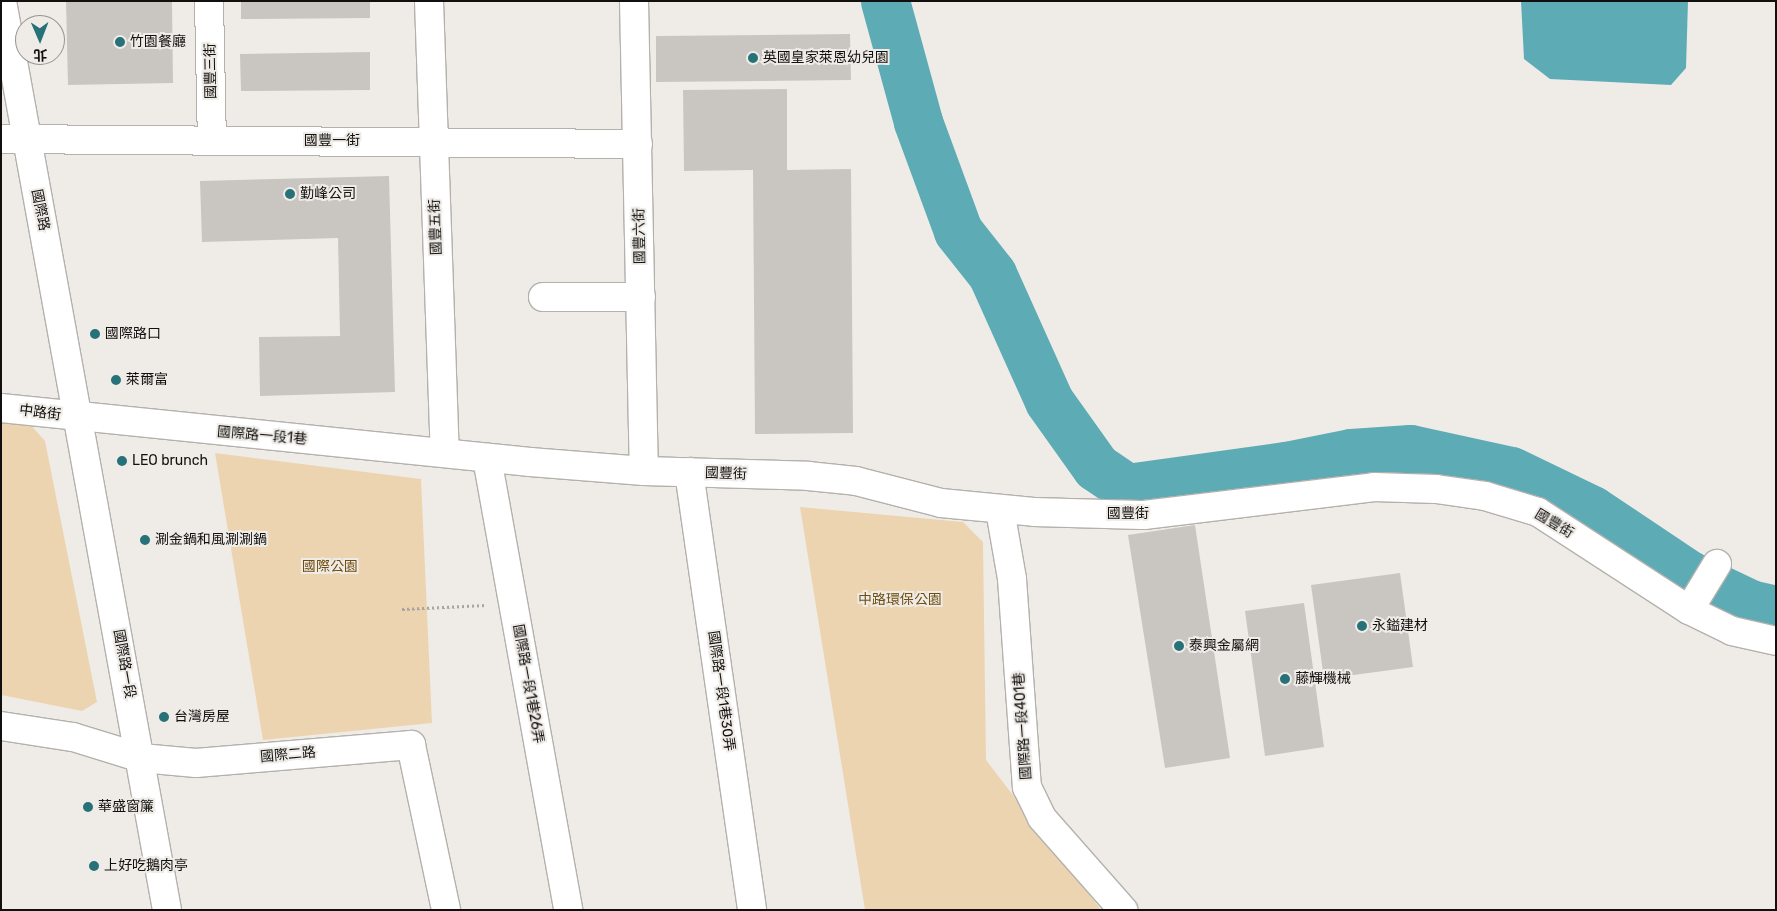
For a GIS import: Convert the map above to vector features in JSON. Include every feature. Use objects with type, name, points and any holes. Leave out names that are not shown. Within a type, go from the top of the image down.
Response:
[{"type":"street","name":"國際路","points":[[2,1],[14,139],[79,418]]},
{"type":"street","name":"國豐三街","points":[[209,1],[212,140]]},
{"type":"street","name":"國豐五街","points":[[428,1],[445,452]]},
{"type":"street","name":"國豐六街","points":[[634,1],[644,471]]},
{"type":"street","name":"國豐一街","points":[[14,139],[638,144]]},
{"type":"street","points":[[543,297],[641,297]]},
{"type":"street","name":"中路街","points":[[1,408],[79,418]]},
{"type":"street","name":"國際路一段1巷","points":[[79,418],[445,452]]},
{"type":"street","name":"國際路一段","points":[[79,418],[167,910]]},
{"type":"street","name":"國豐街","points":[[445,452],[487,458],[644,471],[856,482],[941,504],[1000,510],[1144,515],[1374,487],[1436,489],[1486,496],[1538,512],[1689,610],[1732,630],[1776,641]]},
{"type":"street","name":"國際路一段1巷26弄","points":[[487,458],[568,910]]},
{"type":"street","name":"國際路一段1巷30弄","points":[[689,472],[752,910]]},
{"type":"street","name":"國際路一段401巷","points":[[1000,510],[1012,579],[1028,787],[1042,818],[1124,910]]},
{"type":"street","points":[[1689,610],[1717,564]]},
{"type":"street","name":"國際二路","points":[[1,726],[72,737],[141,758],[196,762],[411,745],[446,910]]},
{"type":"path","points":[[402,609],[514,604]]},
{"type":"green space","points":[[1,417],[26,420],[45,441],[97,702],[82,711],[1,695]]},
{"type":"green space","name":"國際公園","points":[[215,453],[421,479],[432,723],[263,740]]},
{"type":"green space","name":"中路環保公園","points":[[800,507],[963,522],[983,542],[986,760],[1101,910],[865,910]]},
{"type":"water","points":[[1521,1],[1688,1],[1686,68],[1671,85],[1550,79],[1524,59]]},
{"type":"building","name":"竹園餐廳","points":[[66,1],[172,1],[173,83],[68,85]]},
{"type":"building","points":[[241,1],[370,1],[370,18],[241,19]]},
{"type":"building","name":"英國皇家萊恩幼兒園","points":[[850,34],[851,80],[656,82],[656,36]]},
{"type":"building","points":[[370,52],[370,90],[241,91],[240,54]]},
{"type":"building","points":[[787,89],[787,170],[851,169],[853,433],[755,434],[753,170],[684,171],[683,90]]},
{"type":"building","points":[[389,176],[395,392],[260,396],[259,337],[340,336],[338,238],[202,242],[200,181]]},
{"type":"building","name":"泰興金屬網","points":[[1195,525],[1230,758],[1165,768],[1128,535]]},
{"type":"building","name":"永鎰建材","points":[[1400,573],[1413,667],[1324,679],[1311,585]]},
{"type":"building","name":"藤輝機械","points":[[1304,603],[1324,747],[1265,756],[1245,611]]},
{"type":"waterway","points":[[885,1],[918,122],[958,231],[992,274],[1049,401],[1096,467],[1127,488],[1286,466],[1351,453],[1410,449],[1511,471],[1592,510],[1689,575],[1750,604],[1776,610]]},
{"type":"place","name":"竹園餐廳","points":[[120,42]]},
{"type":"place","name":"英國皇家萊恩幼兒園","points":[[753,58]]},
{"type":"place","name":"勤峰公司","points":[[290,194]]},
{"type":"place","name":"國際路口","points":[[95,334]]},
{"type":"place","name":"萊爾富","points":[[116,380]]},
{"type":"place","name":"LEO brunch","points":[[122,461]]},
{"type":"place","name":"涮金鍋和風涮涮鍋","points":[[145,540]]},
{"type":"place","name":"永鎰建材","points":[[1362,626]]},
{"type":"place","name":"泰興金屬網","points":[[1179,646]]},
{"type":"place","name":"藤輝機械","points":[[1285,679]]},
{"type":"place","name":"台灣房屋","points":[[164,717]]},
{"type":"place","name":"華盛窗簾","points":[[88,807]]},
{"type":"place","name":"上好吃鵝肉亭","points":[[94,866]]}]
